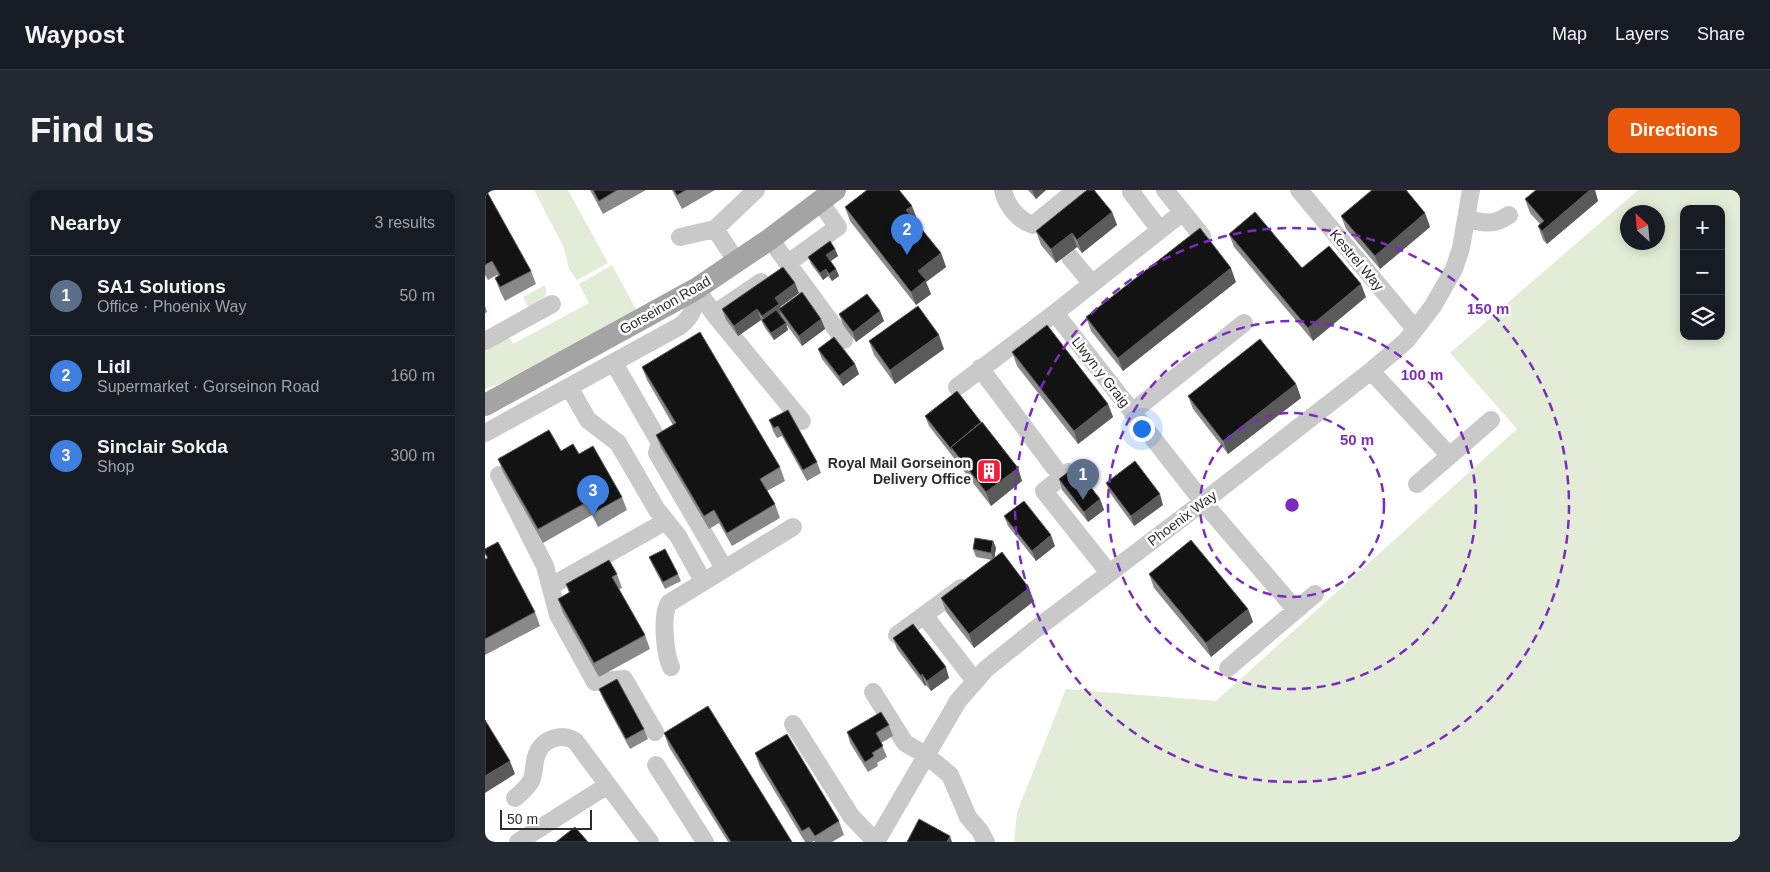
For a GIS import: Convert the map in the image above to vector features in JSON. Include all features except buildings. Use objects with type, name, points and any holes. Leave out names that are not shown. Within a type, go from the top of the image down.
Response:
[{"type":"main road","name":"Gorseinon Road","points":[[485,404],[696,290],[770,239],[827,196]]},
{"type":"street","points":[[680,237],[715,229],[757,190]]},
{"type":"street","points":[[1003,190],[1010,207],[1022,220],[1034,224],[1076,190]]},
{"type":"street","points":[[1133,190],[1131,192],[1160,230]]},
{"type":"street","points":[[1165,190],[1202,236]]},
{"type":"street","name":"Kestrel Way","points":[[1299,190],[1415,329]]},
{"type":"street","name":"Phoenix Way","points":[[876,842],[958,701],[997,660],[1203,502],[1397,349],[1433,306],[1454,269],[1461,248],[1471,190]]},
{"type":"street","points":[[788,263],[838,227],[827,196]]},
{"type":"street","points":[[957,386],[1055,313],[1183,212]]},
{"type":"street","points":[[1467,219],[1496,223],[1509,215]]},
{"type":"street","points":[[715,229],[737,262]]},
{"type":"street","points":[[770,239],[843,340]]},
{"type":"street","points":[[1070,257],[1092,284]]},
{"type":"street","points":[[714,314],[773,274]]},
{"type":"street","points":[[696,290],[802,421]]},
{"type":"street","points":[[485,433],[686,322],[694,309],[696,290]]},
{"type":"street","points":[[485,341],[552,304]]},
{"type":"street","name":"Llwyn y Graig","points":[[1055,313],[1203,502],[1296,610]]},
{"type":"street","points":[[1132,412],[1244,323]]},
{"type":"street","points":[[614,363],[660,443],[657,453],[724,568]]},
{"type":"street","points":[[980,368],[1061,470],[1044,491],[1109,573]]},
{"type":"street","points":[[1371,371],[1449,455]]},
{"type":"street","points":[[569,387],[588,420],[618,443],[657,510],[678,536],[703,581]]},
{"type":"street","points":[[1417,484],[1491,420]]},
{"type":"street","points":[[499,475],[545,566],[558,615],[595,682],[624,679],[655,732]]},
{"type":"street","points":[[551,586],[666,521]]},
{"type":"street","points":[[671,667],[667,658],[666,607],[673,599],[793,527]]},
{"type":"street","points":[[897,635],[975,578]]},
{"type":"street","points":[[1228,668],[1269,631],[1315,594]]},
{"type":"street","points":[[924,615],[975,681]]},
{"type":"street","points":[[873,692],[905,743],[926,755],[950,775],[968,817],[980,831],[986,842]]},
{"type":"street","points":[[793,724],[851,816],[876,842]]},
{"type":"street","points":[[515,798],[526,789],[532,779],[540,748],[545,743],[559,737],[572,739],[577,742],[650,842]]},
{"type":"street","points":[[656,766],[705,842]]},
{"type":"street","points":[[518,842],[608,785]]},
{"type":"green space","points":[[534,190],[568,190],[608,263],[577,280],[569,269],[564,248]]},
{"type":"green space","points":[[1638,190],[1740,190],[1740,842],[1014,842],[1017,812],[1066,689],[1216,701],[1517,429],[1450,353],[1620,206],[1620,250],[1665,250],[1665,205],[1621,205]]},
{"type":"green space","points":[[612,265],[638,313],[524,375],[485,389],[485,346],[508,336],[513,344],[589,303],[579,284]]},
{"type":"green space","points":[[545,285],[545,297],[529,309],[523,297]]},
{"type":"place","name":"Lidl","points":[[907,255]]},
{"type":"place","name":"Royal Mail Gorseinon Delivery Office","points":[[989,471]]},
{"type":"place","name":"SA1 Solutions","points":[[1083,500]]},
{"type":"place","name":"Sinclair Sokda","points":[[593,516]]}]
